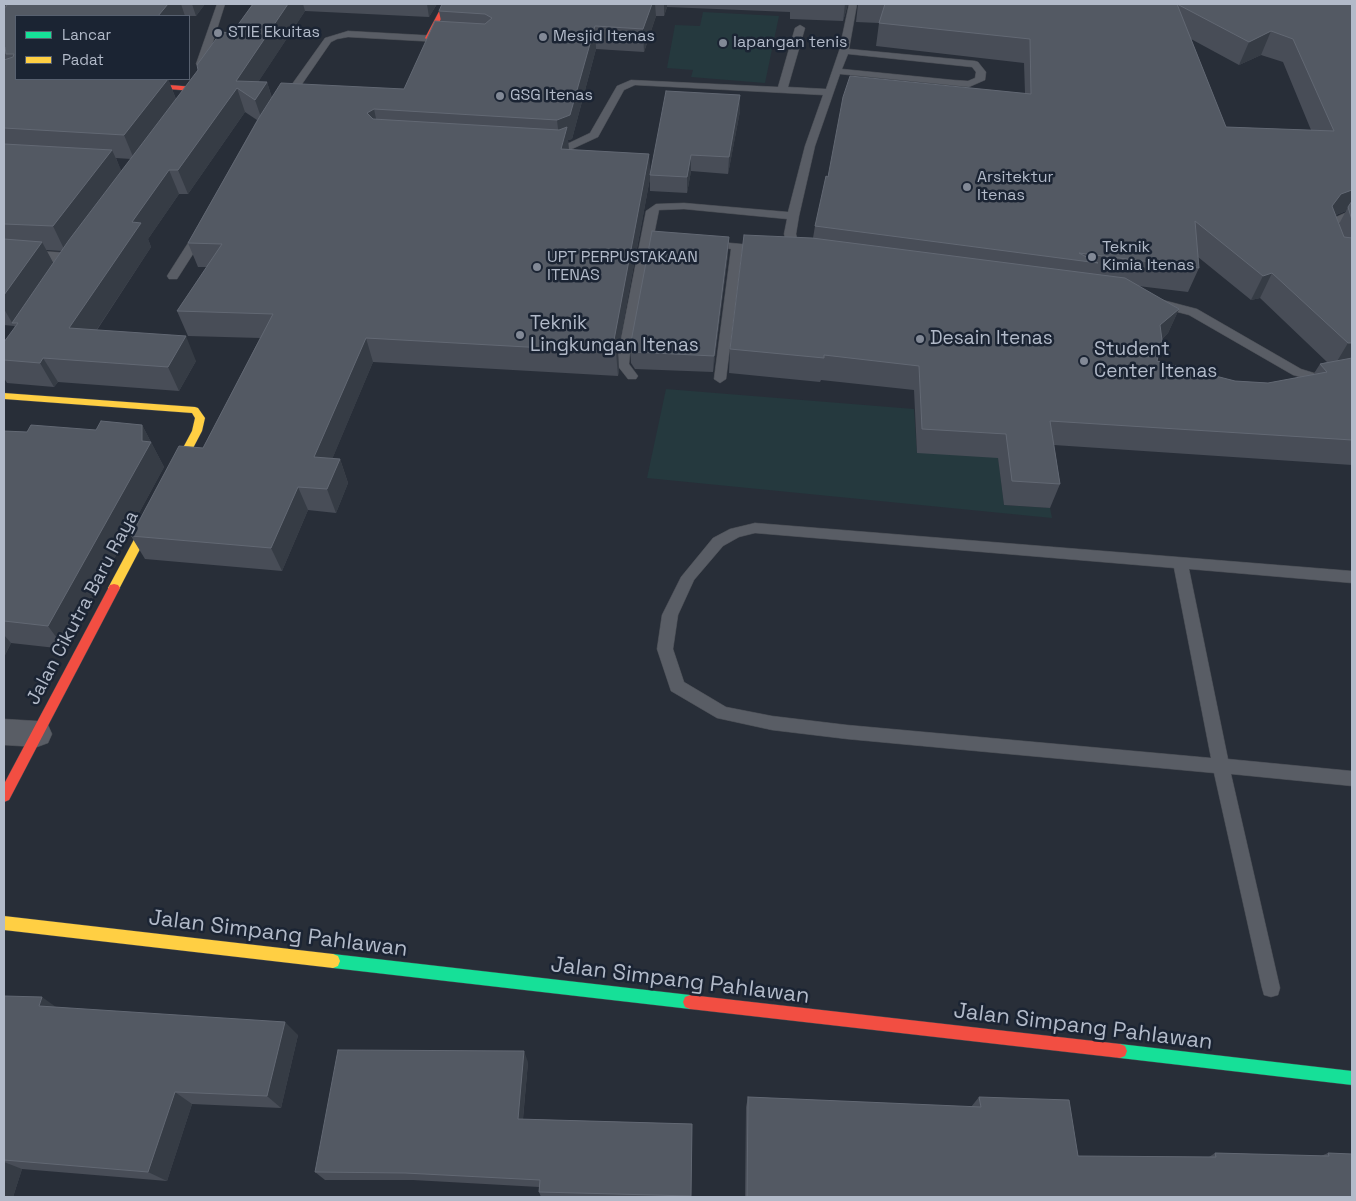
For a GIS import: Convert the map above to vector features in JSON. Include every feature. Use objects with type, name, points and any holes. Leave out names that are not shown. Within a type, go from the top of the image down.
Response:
[{"type":"street","points":[[428,38],[446,4]]},
{"type":"street","points":[[126,84],[195,89],[196,92],[174,122]]},
{"type":"street","points":[[4,254],[70,261]]},
{"type":"street","name":"Jalan Cikutra Baru Raya","points":[[4,396],[195,410],[200,418],[197,431],[4,796]]},
{"type":"street","points":[[4,732],[37,734]]},
{"type":"street","name":"Jalan Simpang Pahlawan","points":[[4,923],[1352,1078]]},
{"type":"lane","points":[[201,64],[221,4]]},
{"type":"lane","points":[[697,242],[811,255],[793,245],[790,234],[793,216],[810,146],[827,92],[844,51],[853,4]]},
{"type":"lane","points":[[782,90],[800,28]]},
{"type":"lane","points":[[280,108],[328,40],[334,37],[348,34],[445,40]]},
{"type":"lane","points":[[836,71],[961,83],[976,83],[980,80],[981,72],[975,64],[844,51]]},
{"type":"lane","points":[[540,149],[572,146],[594,135],[620,88],[634,82],[827,92]]},
{"type":"lane","points":[[632,376],[623,365],[624,354],[652,238],[652,211],[656,207],[684,206],[793,216]]},
{"type":"lane","points":[[1333,250],[1328,231],[1333,222],[1352,213]]},
{"type":"lane","points":[[173,276],[207,222]]},
{"type":"lane","points":[[720,379],[737,246]]},
{"type":"lane","points":[[1145,300],[1193,312],[1297,372],[1314,377],[1328,376],[1352,370]]},
{"type":"lane","points":[[1352,577],[755,528],[735,533],[718,542],[688,577],[670,615],[665,650],[677,686],[723,713],[772,723],[847,732],[1352,778]]},
{"type":"lane","points":[[1180,563],[1221,766],[1271,988]]},
{"type":"green space","name":"lapangan tenis","points":[[703,12],[779,16],[765,83],[691,77],[693,70],[667,68],[675,25],[700,26]]},
{"type":"green space","points":[[666,389],[914,409],[917,453],[996,439],[1004,505],[1050,508],[1052,518],[647,478]]},
{"type":"building","points":[[7,4],[168,4],[159,15],[15,15],[15,80],[167,80],[124,135],[4,128],[4,60],[13,57],[14,54],[6,54],[4,47],[4,7]]},
{"type":"building","points":[[253,4],[288,4],[236,81],[267,82],[255,100],[237,88],[178,170],[169,170],[132,222],[141,223],[69,328],[186,336],[168,367],[43,358],[40,363],[4,360],[4,342],[18,323],[12,323],[69,240],[198,70],[197,65],[221,32],[232,33]]},
{"type":"building","points":[[442,4],[652,4],[643,29],[595,26],[570,115],[557,120],[374,109],[367,113],[373,119],[559,130],[567,127],[561,149],[649,154],[614,340],[617,346],[616,352],[366,338],[314,457],[340,459],[327,489],[298,487],[271,548],[131,536],[179,446],[203,448],[273,314],[177,311],[222,244],[188,243],[260,116],[281,83],[404,89],[435,21],[485,24],[492,18],[485,14],[439,11]]},
{"type":"building","points":[[885,4],[1177,4],[1352,4],[1352,190],[1341,194],[1332,206],[1344,237],[1352,238],[1352,343],[1348,343],[1272,273],[1263,276],[1195,221],[1199,268],[1079,253],[1098,263],[815,226],[826,176],[828,177],[843,97],[850,76],[1031,94],[1030,39],[879,23]],"holes":[[[1177,4],[1249,42],[1271,31],[1293,39],[1334,131],[1226,127]]]},
{"type":"building","points":[[666,91],[740,95],[729,157],[691,155],[687,177],[650,175]]},
{"type":"building","points":[[4,144],[112,150],[53,226],[4,224]]},
{"type":"building","points":[[1352,201],[1352,220],[1348,207]]},
{"type":"building","points":[[652,231],[729,237],[714,356],[634,352],[630,347]]},
{"type":"building","points":[[744,235],[812,238],[1125,278],[1179,309],[1160,325],[1162,340],[1157,361],[1235,381],[1268,383],[1327,372],[1320,364],[1352,358],[1352,440],[1050,421],[1060,484],[1012,481],[1006,434],[922,429],[919,366],[824,355],[824,358],[730,349]]},
{"type":"building","points":[[4,239],[42,242],[4,295]]},
{"type":"building","points":[[101,421],[142,425],[142,441],[151,442],[48,626],[4,621],[4,431],[27,432],[31,425],[96,430]]},
{"type":"building","points":[[4,996],[42,997],[39,1006],[285,1022],[267,1096],[175,1092],[148,1172],[4,1160]]},
{"type":"building","points":[[338,1050],[524,1051],[518,1119],[692,1124],[691,1196],[539,1192],[540,1180],[405,1173],[315,1172]]},
{"type":"building","points":[[748,1097],[981,1107],[979,1097],[1069,1100],[1078,1156],[1216,1157],[1215,1153],[1329,1156],[1328,1153],[1352,1154],[1352,1197],[747,1197]]},
{"type":"traffic: fast","points":[[333,961],[690,1002]]},
{"type":"traffic: fast","points":[[1120,1051],[1352,1078]]},
{"type":"traffic: slow","points":[[4,396],[195,410],[200,418],[197,431],[114,588]]},
{"type":"traffic: slow","points":[[4,923],[333,961]]},
{"type":"traffic: jam","points":[[428,38],[446,4]]},
{"type":"traffic: jam","points":[[133,84],[195,89],[196,92],[182,111]]},
{"type":"traffic: jam","points":[[4,796],[114,588]]},
{"type":"traffic: jam","points":[[690,1002],[1120,1051]]},
{"type":"place","name":"STIE Ekuitas","points":[[218,33]]},
{"type":"place","name":"Mesjid Itenas","points":[[543,37]]},
{"type":"place","name":"lapangan tenis","points":[[723,43]]},
{"type":"place","name":"GSG Itenas","points":[[500,96]]},
{"type":"place","name":"Arsitektur Itenas","points":[[967,187]]},
{"type":"place","name":"Teknik Kimia Itenas","points":[[1092,257]]},
{"type":"place","name":"UPT PERPUSTAKAAN ITENAS","points":[[537,267]]},
{"type":"place","name":"Teknik Lingkungan Itenas","points":[[520,335]]},
{"type":"place","name":"Desain Itenas","points":[[920,339]]},
{"type":"place","name":"Student Center Itenas","points":[[1084,361]]}]
